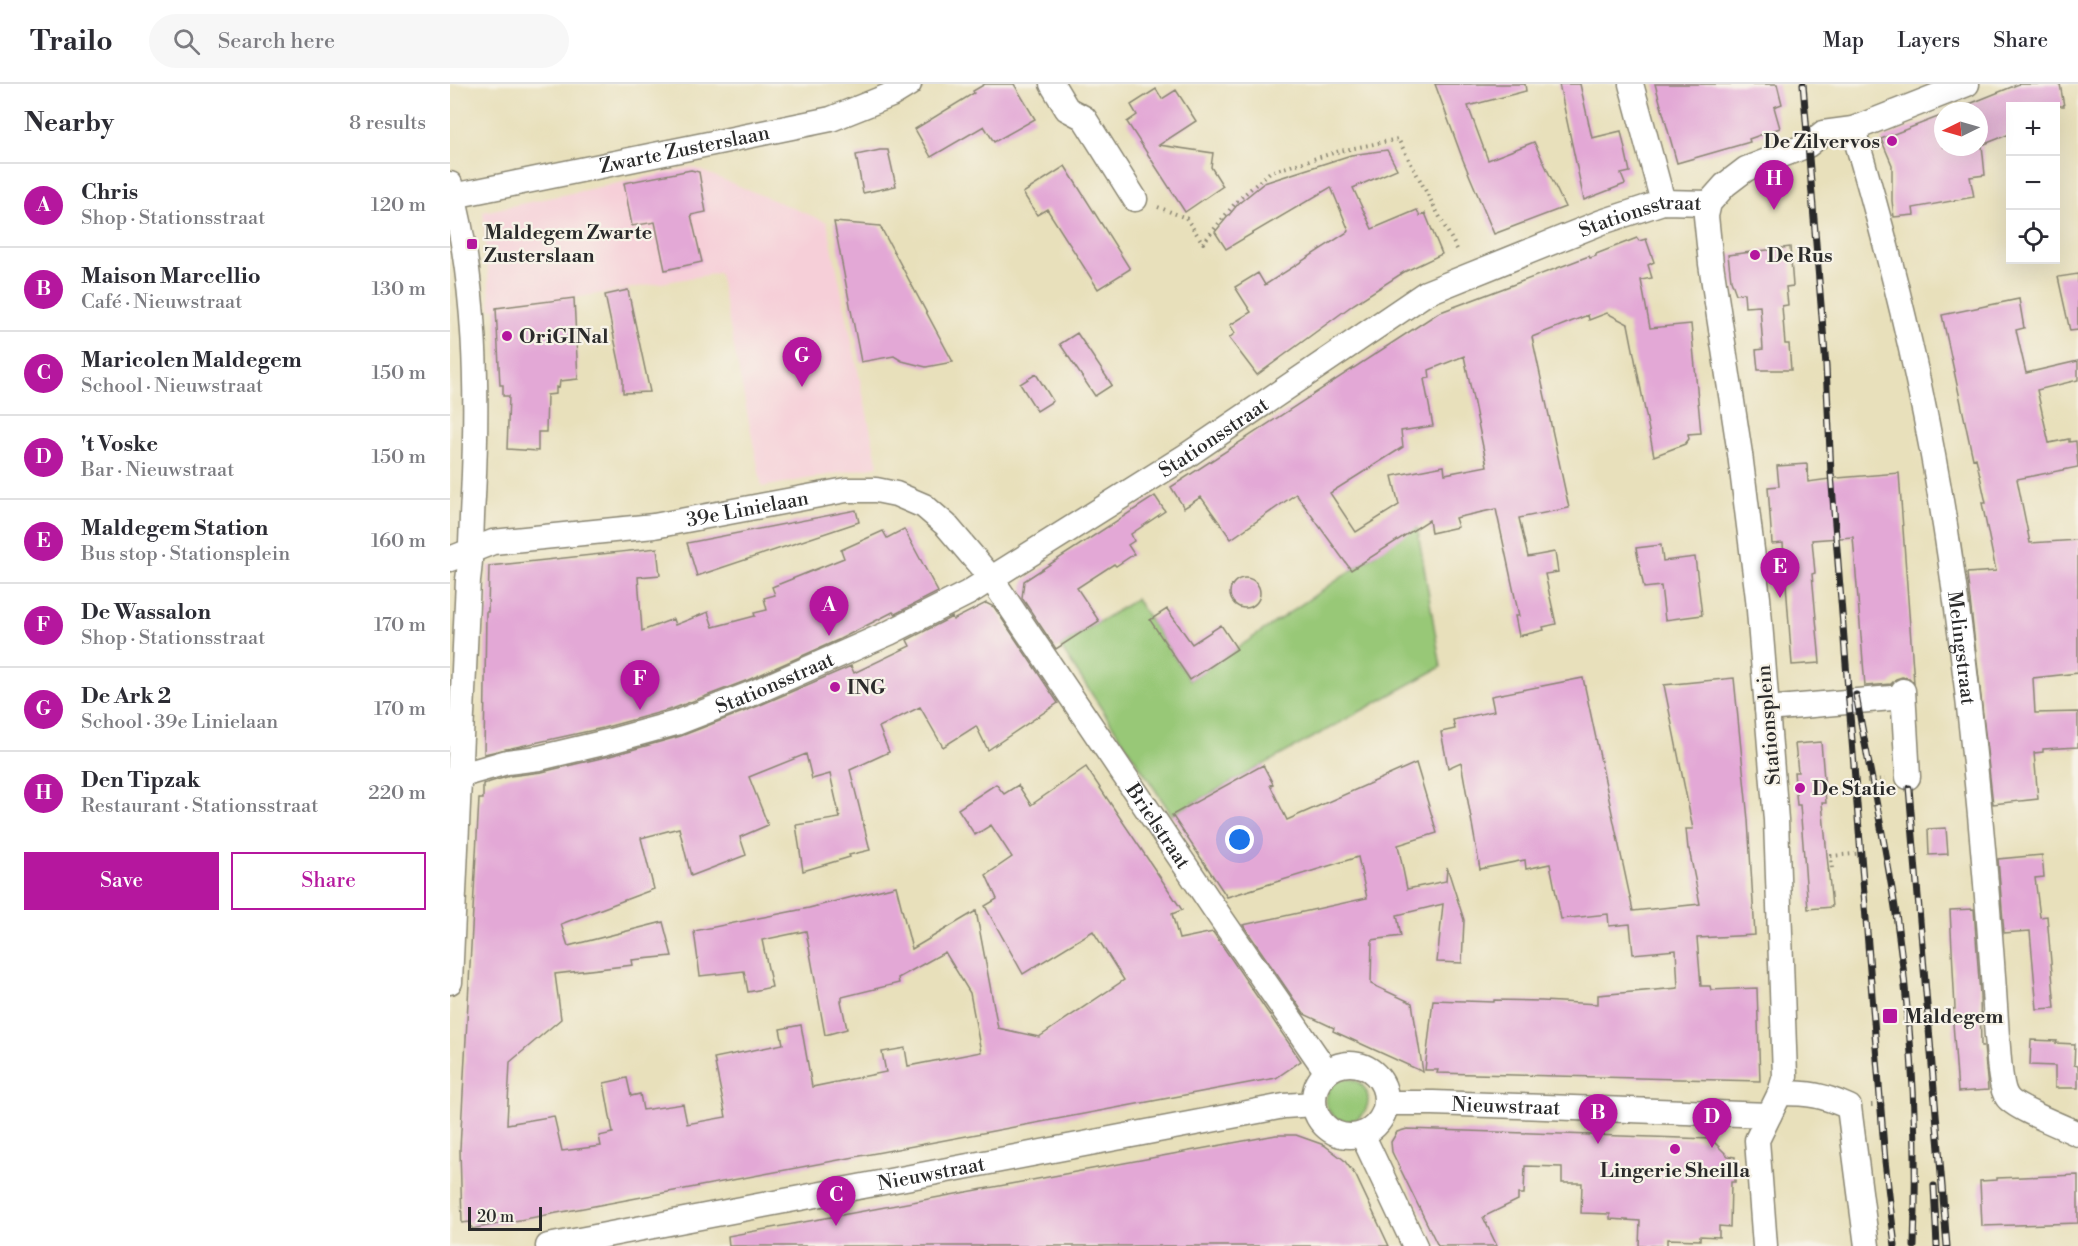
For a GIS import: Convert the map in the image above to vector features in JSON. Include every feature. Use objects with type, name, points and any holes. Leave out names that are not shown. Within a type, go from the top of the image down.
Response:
[{"type":"street","name":"Zwarte Zusterslaan","points":[[452,190],[831,119],[891,95],[909,84]]},
{"type":"street","points":[[1052,84],[1066,109],[1084,118],[1135,199]]},
{"type":"street","points":[[1631,84],[1663,202]]},
{"type":"street","name":"Stationsstraat","points":[[454,779],[472,771],[607,742],[676,723],[753,693],[889,633],[968,593],[1186,456],[1426,293],[1602,222],[1663,202],[1710,202],[1725,185],[1746,169],[1808,145],[1823,133],[1853,129],[1967,84]]},
{"type":"street","name":"Melingstraat","points":[[1853,129],[1871,189],[1912,350],[1950,556],[1972,725],[1997,1037],[2003,1084],[2007,1098],[2078,1134]]},
{"type":"street","points":[[450,982],[454,779],[472,549],[476,437],[473,351],[466,266],[452,190]]},
{"type":"street","name":"Stationsplein","points":[[1710,202],[1706,216],[1707,232],[1740,454],[1758,598],[1778,875],[1785,1076],[1780,1093],[1757,1140],[1765,1246]]},
{"type":"street","name":"39e Linielaan","points":[[450,559],[493,542],[654,526],[846,490],[876,490],[896,494],[924,506],[946,525],[991,578]]},
{"type":"street","name":"Brielstraat","points":[[991,578],[1327,1072]]},
{"type":"street","points":[[1767,709],[1903,694],[1908,777]]},
{"type":"street","points":[[1356,1064],[1372,1072],[1382,1083],[1386,1104],[1382,1117],[1375,1126],[1362,1134],[1345,1136],[1330,1130],[1320,1120],[1314,1104],[1318,1083],[1327,1072],[1339,1065],[1356,1064]]},
{"type":"street","points":[[1780,1093],[1811,1093],[1825,1096],[1849,1107],[1868,1246]]},
{"type":"street","name":"Nieuwstraat","points":[[1386,1104],[1433,1103],[1769,1115]]},
{"type":"street","name":"Nieuwstraat","points":[[548,1246],[1284,1106],[1314,1104]]},
{"type":"street","points":[[1362,1134],[1415,1246]]},
{"type":"path","points":[[1135,199],[1186,218],[1203,243],[1237,201],[1270,172],[1340,151],[1398,139],[1470,275]]},
{"type":"path","points":[[1828,871],[1833,870],[1831,856],[1866,853]]},
{"type":"path","points":[[1904,1019],[1931,1017]]},
{"type":"shaded area","points":[[692,167],[827,222],[878,466],[762,487],[719,273],[574,298],[491,309],[483,212]]},
{"type":"green space","points":[[1417,526],[1441,667],[1172,815],[1060,646],[1136,599],[1190,680]]},
{"type":"green space","points":[[1347,1079],[1355,1080],[1362,1085],[1367,1092],[1367,1108],[1362,1115],[1355,1120],[1347,1121],[1339,1120],[1332,1115],[1327,1108],[1326,1100],[1327,1092],[1332,1085],[1339,1080]]},
{"type":"building","points":[[985,84],[1014,84],[1035,119],[994,142],[984,126],[931,157],[915,129]]},
{"type":"building","points":[[1435,84],[1525,84],[1526,91],[1468,106],[1488,160],[1534,142],[1565,207],[1494,234]]},
{"type":"building","points":[[1559,84],[1580,84],[1592,138],[1621,131],[1630,172],[1621,174],[1625,184],[1584,200]]},
{"type":"building","points":[[1655,84],[1777,84],[1782,104],[1774,107],[1780,128],[1749,139],[1750,142],[1677,163]]},
{"type":"building","points":[[2019,84],[2060,84],[2064,106],[2060,106],[2060,102],[2006,102],[2006,136],[1988,143],[1988,102],[1974,102]]},
{"type":"building","points":[[1156,89],[1162,99],[1176,90],[1196,121],[1159,145],[1213,153],[1211,167],[1223,186],[1185,212],[1127,122],[1137,115],[1131,105]]},
{"type":"building","points":[[1934,118],[1934,156],[1983,156],[1985,175],[1970,177],[1974,197],[1913,208],[1914,215],[1894,217],[1892,165],[1881,139]]},
{"type":"building","points":[[888,150],[896,186],[863,193],[856,155]]},
{"type":"building","points":[[1387,150],[1397,169],[1353,188],[1372,229],[1417,210],[1420,216],[1425,213],[1442,254],[1404,272],[1354,304],[1257,375],[1229,338],[1235,333],[1230,325],[1251,312],[1235,287],[1258,273],[1265,285],[1349,231],[1331,187],[1226,249],[1215,232],[1238,204],[1264,183],[1351,155]]},
{"type":"building","points":[[1065,166],[1130,269],[1098,289],[1047,209],[1037,215],[1023,193]]},
{"type":"building","points":[[691,170],[699,172],[706,212],[691,215],[702,262],[665,270],[655,222],[632,226],[624,183]]},
{"type":"building","points":[[834,222],[880,226],[953,362],[926,367],[902,361],[894,356],[861,362]]},
{"type":"building","points":[[1637,238],[1639,241],[1646,239],[1654,262],[1648,265],[1652,278],[1641,280],[1650,328],[1691,324],[1701,433],[1688,434],[1689,439],[1685,444],[1654,456],[1628,324],[1607,313],[1589,320],[1588,315],[1532,337],[1569,508],[1519,518],[1528,557],[1555,552],[1558,572],[1545,574],[1556,624],[1543,627],[1544,630],[1519,636],[1515,616],[1519,616],[1496,509],[1455,518],[1458,527],[1431,533],[1429,520],[1351,570],[1296,494],[1231,539],[1201,497],[1184,508],[1171,487],[1438,313],[1589,256],[1590,258],[1596,256],[1596,254]],"holes":[[[1464,356],[1487,466],[1445,474],[1444,466],[1392,476],[1399,505],[1356,532],[1330,493],[1403,447],[1401,431],[1433,426],[1424,379],[1430,378],[1429,370]]]},
{"type":"building","points":[[1790,247],[1793,286],[1786,287],[1788,305],[1782,306],[1785,344],[1789,344],[1791,370],[1758,370],[1756,350],[1763,349],[1760,306],[1745,307],[1744,293],[1736,294],[1731,280],[1728,255]]},
{"type":"building","points":[[2078,274],[2078,330],[2070,331],[2058,277]]},
{"type":"building","points":[[628,290],[650,392],[623,393],[623,380],[605,295]]},
{"type":"building","points":[[574,298],[578,379],[560,381],[559,388],[556,387],[556,394],[547,395],[546,432],[538,432],[538,451],[507,449],[509,396],[503,396],[503,385],[500,385],[496,308]]},
{"type":"building","points":[[2019,299],[2024,328],[2016,330],[2026,373],[2078,361],[2078,380],[2037,390],[2049,443],[2069,439],[2069,442],[2076,441],[2078,467],[2017,479],[2030,543],[2078,540],[2078,673],[2033,678],[2035,713],[2078,712],[2078,747],[2043,749],[2043,752],[2034,753],[2038,799],[1993,804],[1967,573],[1996,571],[1982,503],[1986,503],[1976,458],[1973,459],[1942,315]]},
{"type":"building","points":[[1077,333],[1112,385],[1095,396],[1060,344]]},
{"type":"building","points":[[1036,374],[1053,401],[1037,411],[1020,384]]},
{"type":"building","points":[[1807,464],[1808,482],[1899,473],[1914,683],[1909,678],[1902,677],[1891,684],[1865,686],[1853,537],[1812,540],[1815,573],[1812,574],[1820,663],[1792,665],[1783,543],[1772,544],[1768,487],[1779,486],[1777,466]]},
{"type":"building","points":[[1155,496],[1165,511],[1131,534],[1134,541],[1128,545],[1134,554],[1077,588],[1099,621],[1056,649],[1022,598],[1024,581]]},
{"type":"building","points":[[856,510],[859,522],[697,576],[687,543]]},
{"type":"building","points":[[904,529],[938,592],[895,614],[893,612],[838,640],[748,680],[672,709],[603,728],[484,754],[489,566],[657,548],[660,575],[638,577],[642,631],[673,619],[675,625],[708,612],[713,627],[755,616],[754,613],[767,610],[764,598],[775,595],[772,587],[844,558],[841,550],[883,531],[887,538]]},
{"type":"building","points":[[1661,545],[1663,561],[1695,557],[1702,615],[1665,620],[1661,586],[1644,588],[1636,548]]},
{"type":"building","points":[[1245,578],[1256,582],[1260,593],[1256,604],[1245,608],[1234,604],[1230,593],[1234,582]]},
{"type":"building","points":[[986,603],[994,607],[1058,703],[988,750],[976,726],[943,747],[920,707],[879,727],[889,752],[850,770],[870,850],[849,855],[850,857],[803,871],[796,825],[840,818],[830,774],[812,779],[806,754],[749,777],[768,825],[740,837],[746,855],[691,876],[679,828],[641,838],[654,889],[561,924],[568,946],[663,922],[672,956],[632,960],[633,965],[555,974],[561,1019],[510,1062],[507,1124],[554,1116],[562,1151],[601,1146],[599,1136],[613,1133],[604,1083],[627,1078],[631,1096],[640,1094],[643,1110],[683,1104],[687,1124],[726,1117],[714,1058],[783,1044],[780,1029],[801,1025],[812,1087],[886,1072],[882,1052],[905,1048],[908,1066],[981,1052],[970,993],[945,952],[898,978],[899,983],[842,997],[847,1029],[825,1035],[806,931],[762,940],[772,987],[748,992],[744,971],[700,976],[694,931],[809,908],[896,886],[912,949],[976,911],[998,1028],[1039,1037],[1124,980],[1093,931],[1023,974],[985,906],[997,899],[986,875],[1012,857],[991,825],[975,835],[958,809],[996,784],[1004,794],[1018,785],[1031,805],[1086,767],[1182,910],[1172,914],[1179,939],[1213,932],[1301,1061],[1276,1078],[472,1229],[470,1222],[462,1223],[460,1149],[479,799],[483,799],[483,784],[510,776],[542,772],[610,756],[681,736],[851,666],[854,673],[910,646],[907,640]]},
{"type":"building","points":[[1167,609],[1192,644],[1221,625],[1237,649],[1190,680],[1150,620]]},
{"type":"building","points":[[1583,678],[1633,911],[1700,904],[1686,829],[1693,829],[1664,685],[1734,678],[1748,820],[1755,935],[1697,938],[1701,986],[1710,986],[1711,990],[1757,988],[1760,1081],[1437,1073],[1438,1070],[1425,1070],[1433,1000],[1598,1004],[1598,995],[1678,988],[1676,950],[1633,954],[1630,924],[1609,926],[1608,914],[1561,919],[1550,864],[1526,869],[1525,860],[1480,869],[1461,762],[1448,768],[1441,732],[1455,729],[1453,720],[1494,711],[1491,696]]},
{"type":"building","points":[[1821,742],[1826,803],[1822,803],[1832,907],[1808,909],[1800,805],[1797,805],[1794,772],[1798,772],[1795,744]]},
{"type":"building","points":[[1416,763],[1437,833],[1398,845],[1407,889],[1446,881],[1447,867],[1464,920],[1462,963],[1437,962],[1443,904],[1397,915],[1401,936],[1372,940],[1371,984],[1412,1003],[1423,1072],[1333,1031],[1334,1028],[1304,1014],[1243,925],[1367,898],[1358,857],[1227,897],[1172,815],[1263,765],[1287,820]]},
{"type":"building","points":[[1946,828],[1948,854],[1929,855],[1928,829]]},
{"type":"building","points":[[2042,855],[2044,877],[2035,878],[2040,917],[2047,916],[2055,1008],[2037,1009],[2030,931],[2004,933],[1998,859]]},
{"type":"building","points":[[1974,909],[1981,1046],[1984,1046],[1988,1090],[1958,1092],[1952,1009],[1955,1009],[1950,910]]},
{"type":"building","points":[[2031,1040],[2075,1044],[2074,1065],[2078,1066],[2078,1088],[2055,1088],[2055,1066],[2030,1065]]},
{"type":"building","points":[[1407,1129],[1711,1139],[1728,1156],[1735,1157],[1735,1182],[1731,1182],[1730,1227],[1719,1226],[1719,1237],[1700,1236],[1700,1240],[1667,1239],[1667,1246],[1639,1246],[1640,1221],[1610,1219],[1610,1214],[1581,1213],[1582,1183],[1562,1183],[1562,1167],[1525,1166],[1524,1194],[1518,1194],[1518,1200],[1483,1217],[1497,1246],[1438,1246],[1392,1152],[1391,1142],[1397,1132]]},
{"type":"building","points":[[1276,1135],[1296,1135],[1324,1145],[1344,1160],[1356,1176],[1389,1246],[729,1246],[728,1236]]},
{"type":"building","points":[[2078,1175],[2078,1223],[1982,1226],[1980,1181],[1997,1180],[1997,1178]]},
{"type":"railway","points":[[1803,84],[1885,1161],[1895,1246]]},
{"type":"railway","points":[[1856,695],[1892,887],[1902,955],[1910,1038],[1914,1122],[1914,1246]]},
{"type":"railway","points":[[1909,788],[1947,1246]]},
{"type":"railway","points":[[1934,1186],[1937,1246]]},
{"type":"place","name":"De Zilvervos","points":[[1892,141]]},
{"type":"place","name":"Den Tipzak","points":[[1774,210]]},
{"type":"place","name":"Maldegem Zwarte Zusterslaan","points":[[472,244]]},
{"type":"place","name":"De Rus","points":[[1755,255]]},
{"type":"place","name":"OriGINal","points":[[507,336]]},
{"type":"place","name":"De Ark 2","points":[[802,387]]},
{"type":"place","name":"Maldegem Station","points":[[1780,598]]},
{"type":"place","name":"Chris","points":[[829,636]]},
{"type":"place","name":"ING","points":[[835,687]]},
{"type":"place","name":"De Wassalon","points":[[640,710]]},
{"type":"place","name":"De Statie","points":[[1800,788]]},
{"type":"place","name":"Maldegem","points":[[1890,1016]]},
{"type":"place","name":"Maison Marcellio","points":[[1598,1144]]},
{"type":"place","name":"'t Voske","points":[[1712,1148]]},
{"type":"place","name":"Lingerie Sheilla","points":[[1675,1149]]},
{"type":"place","name":"Maricolen Maldegem","points":[[836,1226]]}]
